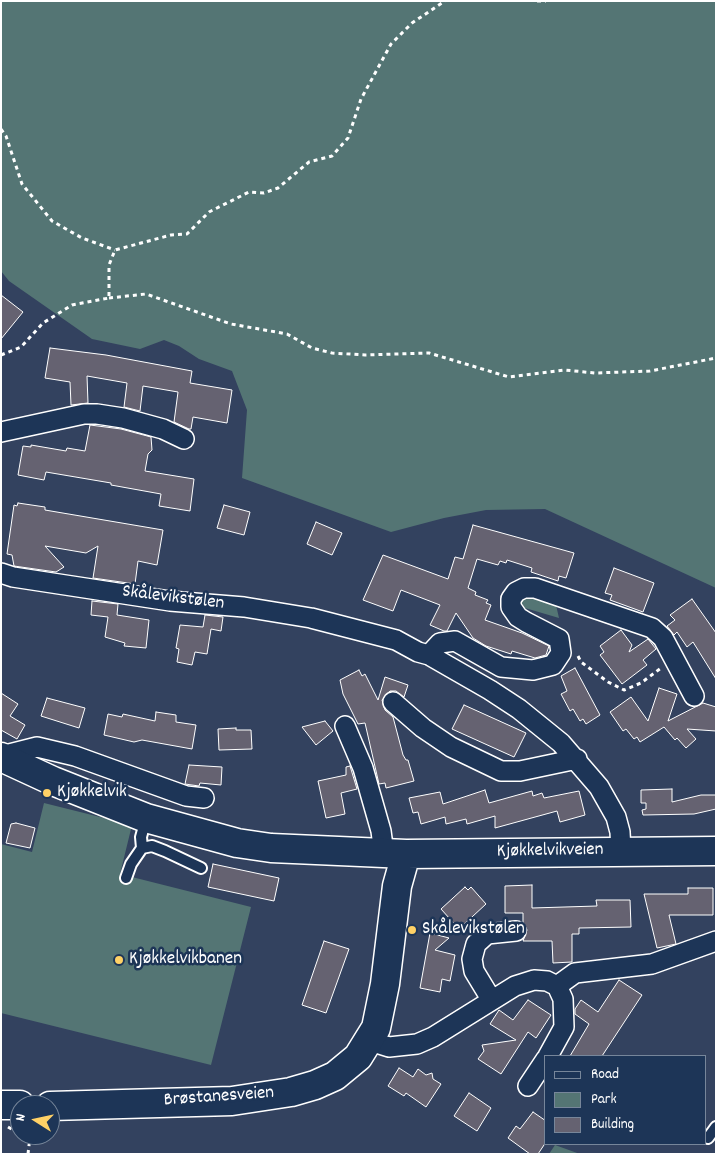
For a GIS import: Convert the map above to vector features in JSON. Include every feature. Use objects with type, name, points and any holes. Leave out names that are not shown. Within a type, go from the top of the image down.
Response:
[{"type":"main road","name":"Kjøkkelvikveien","points":[[1,757],[53,781],[146,818],[254,846],[395,854],[716,851]]},
{"type":"main road","name":"Brøstanesveien","points":[[60,1106],[206,1103],[291,1092],[315,1085],[335,1076],[358,1058],[370,1041],[381,1011],[397,886],[395,854]]},
{"type":"street","points":[[1,432],[84,414],[96,414],[124,418],[163,429],[184,439]]},
{"type":"street","name":"Skålevikstølen","points":[[1,573],[13,577],[170,601],[244,607],[311,618],[396,640],[418,652],[429,655],[519,709],[561,743],[577,759],[599,787],[616,817],[620,832],[621,851]]},
{"type":"street","points":[[429,655],[440,643],[454,641],[502,667],[533,670],[553,665],[561,652],[559,639],[518,617],[511,607],[511,599],[516,592],[524,588],[535,588],[652,628],[663,638],[694,696]]},
{"type":"street","points":[[393,702],[422,728],[451,747],[501,771],[520,771],[577,759]]},
{"type":"street","points":[[345,726],[363,768],[381,831],[395,854]]},
{"type":"street","name":"Kjøkkelvikveien","points":[[1,757],[37,747],[75,756],[186,796],[204,798]]},
{"type":"street","points":[[491,999],[474,971],[472,959],[476,944],[487,934],[516,931]]},
{"type":"street","points":[[557,986],[575,973],[652,964],[716,941]]},
{"type":"street","points":[[370,1041],[389,1047],[417,1044],[447,1029],[491,999],[515,986],[534,980],[547,981],[557,986],[565,1012],[564,1027],[549,1055]]},
{"type":"street","points":[[528,1086],[544,1062]]},
{"type":"lane","points":[[126,878],[131,864],[142,848],[141,837],[146,818]]},
{"type":"lane","points":[[142,848],[152,846],[201,868]]},
{"type":"lane","points":[[708,1138],[716,1127]]},
{"type":"path","points":[[1,129],[6,136],[22,184],[52,221],[82,238],[115,250],[172,234],[186,234],[209,212],[249,192],[264,193],[278,188],[309,162],[332,156],[348,138],[361,99],[390,44],[412,23],[445,1]]},
{"type":"path","points":[[537,1],[546,1]]},
{"type":"path","points":[[109,298],[108,265],[115,250]]},
{"type":"path","points":[[1,355],[21,347],[43,323],[72,305],[146,294],[224,322],[287,334],[312,348],[332,353],[365,355],[428,353],[508,377],[565,370],[595,374],[650,372],[716,358]]},
{"type":"path","points":[[578,654],[581,662],[624,690],[648,679],[673,656]]},
{"type":"green space","points":[[1,1],[716,1],[716,588],[545,509],[486,510],[444,518],[391,532],[242,478],[247,410],[232,371],[199,359],[179,346],[164,340],[140,349],[92,339],[9,281],[1,271]]},
{"type":"green space","points":[[525,595],[556,605],[559,618],[525,608],[521,602]]},
{"type":"green space","name":"Kjøkkelvikbanen","points":[[44,803],[132,825],[120,874],[251,907],[211,1065],[1,1013],[1,844],[32,852]]},
{"type":"green space","points":[[555,1145],[580,1154],[549,1154]]},
{"type":"building","points":[[1,295],[23,312],[1,339]]},
{"type":"building","points":[[50,348],[106,355],[192,371],[190,383],[232,390],[227,423],[193,417],[191,429],[189,429],[174,422],[178,392],[143,386],[140,411],[124,407],[127,383],[87,376],[88,403],[71,405],[70,382],[45,378]]},
{"type":"building","points":[[90,425],[121,429],[151,437],[152,450],[148,454],[145,471],[194,479],[190,511],[159,506],[161,494],[111,485],[111,483],[46,472],[44,480],[18,475],[23,446],[31,447],[31,445],[66,451],[67,448],[85,451]]},
{"type":"building","points":[[18,503],[45,507],[45,510],[163,530],[157,565],[138,561],[135,584],[93,578],[98,546],[86,553],[45,546],[64,567],[56,572],[14,566],[12,555],[7,554],[14,505],[17,506]]},
{"type":"building","points":[[224,505],[250,512],[244,535],[217,528]]},
{"type":"building","points":[[316,522],[342,533],[332,555],[307,544]]},
{"type":"building","points":[[473,525],[574,553],[566,578],[559,576],[558,581],[531,572],[532,568],[507,560],[506,563],[500,561],[498,565],[477,559],[468,588],[476,592],[475,595],[488,600],[486,603],[491,605],[485,620],[522,633],[549,646],[546,655],[535,658],[512,651],[511,654],[486,646],[473,638],[456,613],[447,631],[430,625],[440,605],[401,590],[393,611],[363,600],[383,555],[448,579],[455,557],[463,559]]},
{"type":"building","points":[[614,568],[654,583],[643,612],[610,600],[612,595],[605,593]]},
{"type":"building","points":[[692,599],[716,633],[716,679],[693,642],[687,647],[677,632],[674,635],[667,626],[675,620],[670,615]]},
{"type":"building","points":[[92,601],[118,604],[117,615],[149,620],[146,648],[124,646],[125,643],[105,637],[108,617],[91,615]]},
{"type":"building","points":[[205,615],[223,617],[221,631],[211,629],[207,654],[195,652],[192,665],[177,662],[179,649],[176,648],[180,625],[203,627]]},
{"type":"building","points":[[621,630],[632,645],[629,652],[648,639],[656,649],[643,660],[647,665],[622,684],[600,655],[604,652],[600,646]]},
{"type":"building","points":[[575,668],[600,715],[586,724],[583,719],[580,721],[573,709],[570,711],[561,694],[567,691],[561,676]]},
{"type":"building","points":[[359,670],[362,676],[365,674],[378,700],[385,677],[408,685],[404,697],[396,691],[390,691],[382,700],[385,710],[393,717],[403,755],[408,760],[414,781],[386,788],[385,783],[379,784],[365,723],[358,724],[343,694],[340,680]]},
{"type":"building","points":[[659,688],[677,694],[668,721],[703,703],[716,707],[716,731],[687,729],[696,739],[686,748],[677,738],[675,740],[664,727],[640,742],[637,737],[634,739],[626,729],[623,731],[610,712],[631,697],[648,721]]},
{"type":"building","points":[[1,693],[18,704],[10,716],[25,725],[17,739],[1,730]]},
{"type":"building","points":[[47,698],[85,708],[79,728],[41,716]]},
{"type":"building","points":[[464,705],[526,733],[514,757],[452,729]]},
{"type":"building","points":[[156,712],[176,715],[176,722],[196,725],[192,749],[142,740],[134,742],[104,735],[108,714],[122,717],[123,714],[155,721]]},
{"type":"building","points":[[325,721],[333,731],[316,745],[302,727]]},
{"type":"building","points":[[236,728],[236,730],[251,730],[252,749],[219,750],[218,729]]},
{"type":"building","points":[[189,765],[222,767],[221,785],[200,783],[199,786],[185,784]]},
{"type":"building","points":[[350,766],[357,789],[341,793],[345,814],[326,818],[318,781],[346,775],[346,767]]},
{"type":"building","points":[[672,789],[672,802],[701,795],[716,795],[716,809],[694,814],[643,815],[642,810],[646,809],[646,803],[641,803],[641,790]]},
{"type":"building","points":[[485,790],[489,803],[532,791],[533,796],[542,793],[544,798],[579,791],[585,815],[560,822],[557,811],[495,828],[495,816],[467,824],[466,819],[446,824],[445,817],[421,824],[418,812],[413,813],[409,798],[440,792],[443,804]]},
{"type":"building","points":[[16,823],[35,828],[30,848],[6,843],[11,824]]},
{"type":"building","points":[[213,864],[279,878],[274,901],[208,887]]},
{"type":"building","points":[[532,885],[532,908],[597,906],[596,900],[630,900],[631,927],[579,928],[579,934],[572,934],[572,962],[553,963],[552,941],[523,941],[527,930],[523,922],[523,913],[505,913],[505,886]]},
{"type":"building","points":[[465,887],[468,890],[471,887],[486,904],[459,929],[441,909]]},
{"type":"building","points":[[688,888],[713,888],[713,915],[669,915],[676,944],[657,948],[644,894],[688,894]]},
{"type":"building","points":[[430,933],[449,938],[435,950],[455,955],[450,981],[442,979],[440,992],[420,988]]},
{"type":"building","points":[[324,941],[349,949],[326,1013],[302,1005]]},
{"type":"building","points":[[619,980],[642,995],[603,1055],[571,1055],[589,1024],[575,1014],[575,1009],[581,1000],[598,1012]]},
{"type":"building","points":[[528,1000],[551,1015],[536,1038],[528,1032],[501,1074],[478,1059],[484,1051],[482,1045],[516,1040],[490,1024],[499,1010],[513,1020]]},
{"type":"building","points":[[399,1068],[413,1077],[418,1069],[426,1075],[432,1073],[433,1079],[441,1084],[426,1107],[406,1093],[404,1096],[388,1086]]},
{"type":"building","points":[[469,1093],[491,1108],[477,1131],[454,1116]]},
{"type":"building","points":[[533,1112],[544,1120],[544,1145],[538,1154],[530,1154],[508,1138],[516,1126],[520,1129]]},
{"type":"place","name":"Kjøkkelvik","points":[[47,793]]},
{"type":"place","name":"Skålevikstølen","points":[[412,930]]},
{"type":"place","name":"Kjøkkelvikbanen","points":[[119,960]]}]
